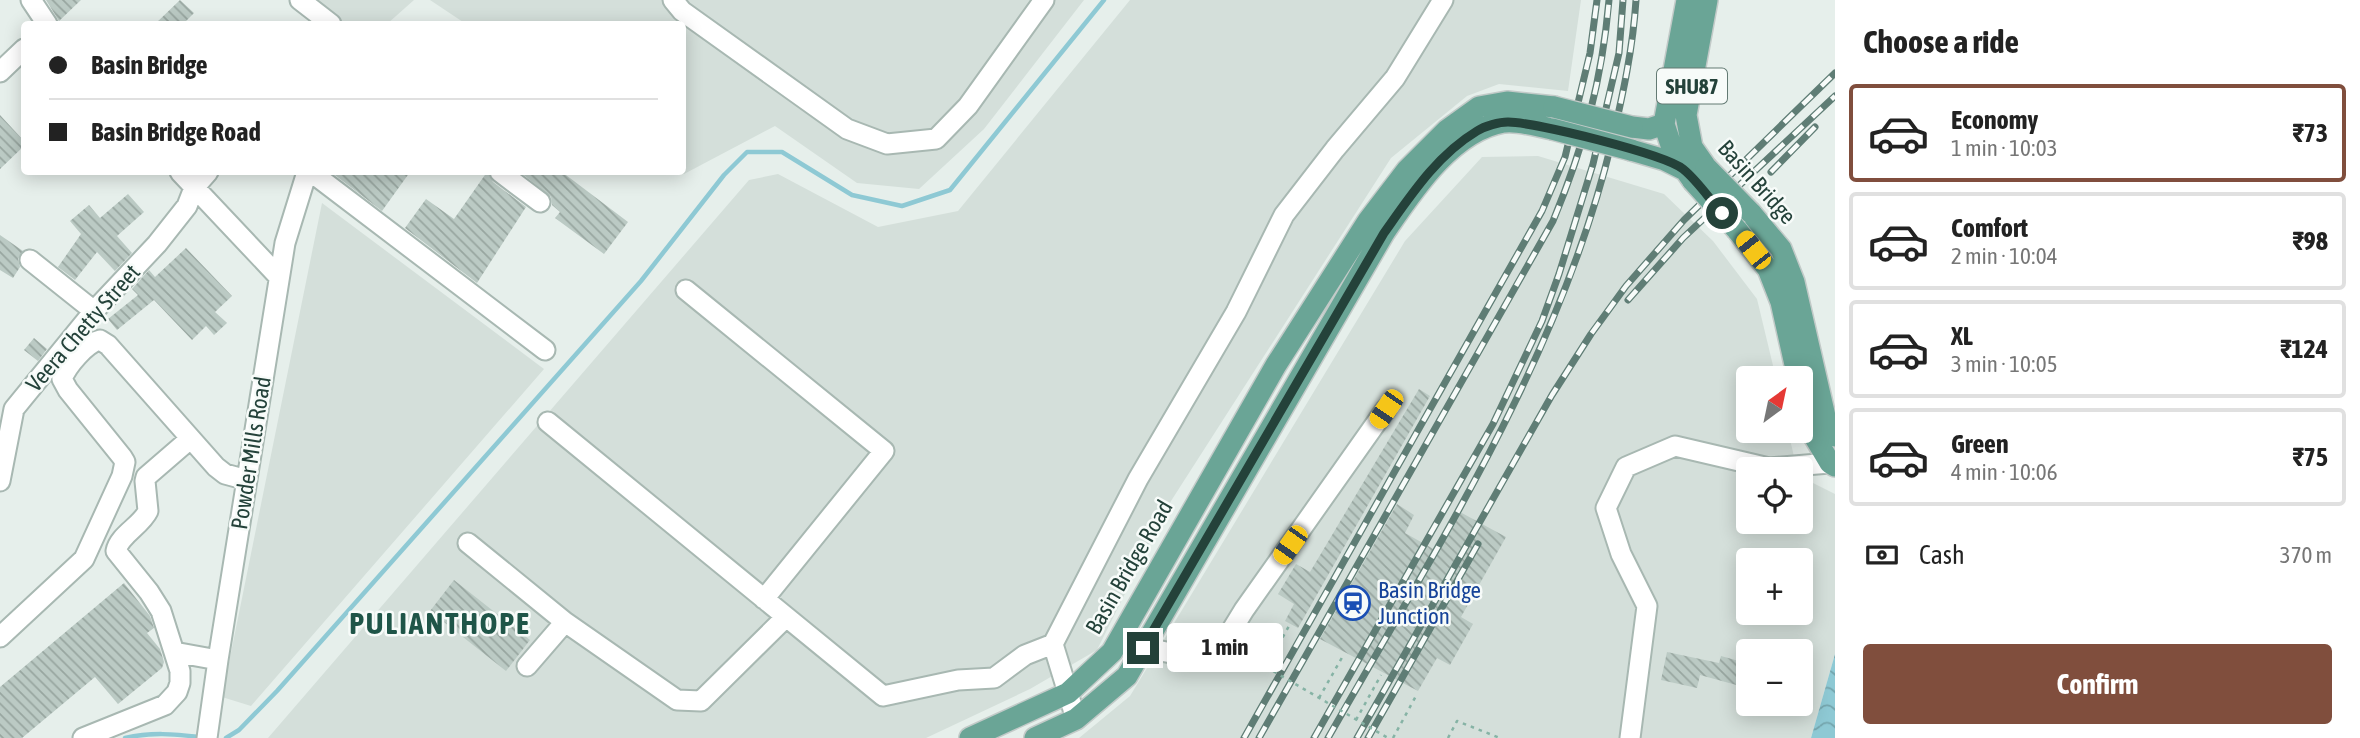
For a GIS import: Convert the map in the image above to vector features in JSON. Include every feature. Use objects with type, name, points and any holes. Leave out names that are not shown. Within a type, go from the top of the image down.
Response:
[{"type":"main road","name":"SHU87","points":[[1664,124],[1687,0]]},
{"type":"main road","name":"Basin Bridge","points":[[1694,172],[1686,116],[1707,0]]},
{"type":"main road","name":"Basin Bridge Road","points":[[971,738],[1068,693],[1112,652],[1276,365],[1367,221],[1406,170],[1447,130],[1479,107],[1507,102],[1554,107],[1632,127],[1649,129],[1664,124]]},
{"type":"main road","points":[[1035,738],[1076,719],[1127,676],[1384,233],[1422,178],[1456,147],[1479,129],[1506,121],[1552,129],[1631,150],[1694,172]]},
{"type":"main road","name":"Basin Bridge","points":[[1664,124],[1668,142],[1694,172],[1744,222],[1782,249],[1794,282],[1827,425],[1835,436]]},
{"type":"main road","name":"Basin Bridge","points":[[1744,222],[1781,302],[1795,366]]},
{"type":"main road","points":[[1813,434],[1833,464]]},
{"type":"street","points":[[31,0],[45,21]]},
{"type":"street","points":[[300,0],[326,21]]},
{"type":"street","points":[[673,0],[682,11],[848,129],[887,145],[936,139],[968,106],[1044,0]]},
{"type":"street","points":[[548,422],[883,696],[958,680],[994,678],[1024,655],[1053,645],[1138,479],[1236,312],[1284,215],[1395,78],[1443,0]]},
{"type":"street","points":[[0,72],[21,52]]},
{"type":"street","points":[[183,175],[279,277]]},
{"type":"street","name":"Veera Chetty Street","points":[[0,481],[7,404],[157,244],[187,206],[194,188],[205,175]]},
{"type":"street","name":"Powder Mills Road","points":[[207,738],[285,243],[308,175]]},
{"type":"street","points":[[313,175],[545,350]]},
{"type":"street","points":[[504,175],[540,202]]},
{"type":"street","points":[[30,260],[94,311]]},
{"type":"street","points":[[686,290],[884,451],[764,599]]},
{"type":"street","points":[[0,637],[84,559],[122,476],[125,462],[122,457],[62,379],[92,342],[100,340],[108,345],[190,439],[225,474],[247,480]]},
{"type":"street","points":[[1143,648],[1197,659],[1217,654],[1244,610],[1386,409]]},
{"type":"street","points":[[83,738],[155,710],[171,700],[180,683],[180,671],[158,604],[116,551],[117,545],[140,524],[148,511],[145,481],[149,472],[190,439]]},
{"type":"street","points":[[1630,738],[1647,606],[1621,554],[1606,508],[1626,467],[1675,446],[1769,468],[1833,464]]},
{"type":"street","points":[[468,543],[565,622],[677,700],[701,701],[786,617]]},
{"type":"street","points":[[527,666],[565,622]]},
{"type":"street","points":[[1053,645],[1076,719]]},
{"type":"street","points":[[174,652],[218,660]]},
{"type":"path","points":[[1289,626],[1266,667],[1388,738]]},
{"type":"path","points":[[1319,698],[1344,654]]},
{"type":"path","points":[[1356,720],[1381,675]]},
{"type":"path","points":[[1393,738],[1416,696]]},
{"type":"path","points":[[1448,738],[1457,721],[1500,738]]},
{"type":"shaded area","points":[[310,0],[414,0],[390,21],[342,21]]},
{"type":"shaded area","points":[[430,0],[1084,0],[984,129],[919,189],[857,183],[775,126],[686,173],[686,21],[462,21]]},
{"type":"shaded area","points":[[1130,0],[1581,0],[1568,91],[1499,84],[1467,96],[1391,158],[1171,501],[1097,650],[1030,689],[926,738],[268,738],[749,180],[778,174],[878,227],[958,211]]},
{"type":"shaded area","points":[[1538,156],[1664,194],[1713,241],[1757,299],[1773,366],[1736,366],[1736,443],[1791,443],[1794,457],[1736,457],[1736,534],[1813,534],[1813,483],[1835,494],[1835,654],[1811,738],[1079,738],[1130,696],[1405,241],[1482,157]]},
{"type":"shaded area","points":[[322,203],[544,369],[251,706],[222,697]]},
{"type":"water","points":[[1835,654],[1835,738],[1811,738]]},
{"type":"building","points":[[46,0],[81,0],[59,21]]},
{"type":"building","points":[[180,0],[194,13],[186,21],[158,21]]},
{"type":"building","points":[[0,115],[21,138],[21,149],[0,169]]},
{"type":"building","points":[[335,175],[408,175],[382,211]]},
{"type":"building","points":[[485,175],[489,175],[493,182],[526,207],[477,283],[405,228],[426,199],[454,219]]},
{"type":"building","points":[[524,175],[566,175],[628,222],[604,254],[555,218],[560,212],[552,205],[551,197]]},
{"type":"building","points":[[128,194],[144,212],[117,236],[132,253],[115,271],[97,252],[75,280],[58,267],[81,234],[70,221],[89,205],[100,218]]},
{"type":"building","points":[[0,235],[23,251],[18,259],[20,267],[13,278],[0,270]]},
{"type":"building","points":[[186,248],[232,296],[215,312],[227,323],[214,335],[206,326],[192,340],[154,300],[117,330],[108,319],[138,295],[132,289],[149,270],[155,277]]},
{"type":"building","points":[[34,338],[47,349],[38,361],[24,350]]},
{"type":"building","points":[[1419,389],[1430,396],[1298,628],[1285,621],[1294,604],[1278,594],[1296,564],[1310,572]]},
{"type":"building","points":[[1397,504],[1414,515],[1405,533],[1437,551],[1460,512],[1506,537],[1461,617],[1473,624],[1450,665],[1437,658],[1418,691],[1320,639]]},
{"type":"building","points":[[454,580],[530,640],[506,671],[430,611]]},
{"type":"building","points":[[124,583],[150,616],[154,628],[147,633],[160,649],[164,662],[162,668],[118,704],[95,677],[22,738],[0,738],[0,687]]},
{"type":"building","points":[[1667,652],[1719,663],[1721,656],[1736,660],[1736,685],[1700,675],[1697,688],[1661,680]]},
{"type":"waterway","points":[[226,738],[239,730],[277,691],[641,281],[724,175],[747,152],[782,152],[852,195],[902,206],[950,190],[1104,0]]},
{"type":"waterway","points":[[125,738],[163,734],[200,737]]},
{"type":"railway","points":[[1244,738],[1542,211],[1565,157],[1590,53],[1597,0]]},
{"type":"railway","points":[[1259,738],[1553,221],[1590,113],[1602,58],[1609,0]]},
{"type":"railway","points":[[1314,738],[1493,424],[1542,321],[1593,164],[1619,53],[1623,0]]},
{"type":"railway","points":[[1328,738],[1491,449],[1528,375],[1561,299],[1589,221],[1612,141],[1633,36],[1636,0]]},
{"type":"railway","points":[[1357,738],[1552,395],[1591,334],[1626,286],[1684,220],[1835,73]]},
{"type":"railway","points":[[1628,300],[1683,238],[1835,96]]},
{"type":"railway","points":[[1771,172],[1815,127]]},
{"type":"railway","points":[[1368,738],[1478,544]]},
{"type":"place","name":"Basin Bridge Junction","points":[[1353,603]]},
{"type":"district","name":"PULIANTHOPE","points":[[440,623]]},
{"type":"route","points":[[1143,648],[1384,233],[1422,178],[1479,129],[1506,121],[1552,129],[1665,160],[1683,169],[1722,213]]}]
